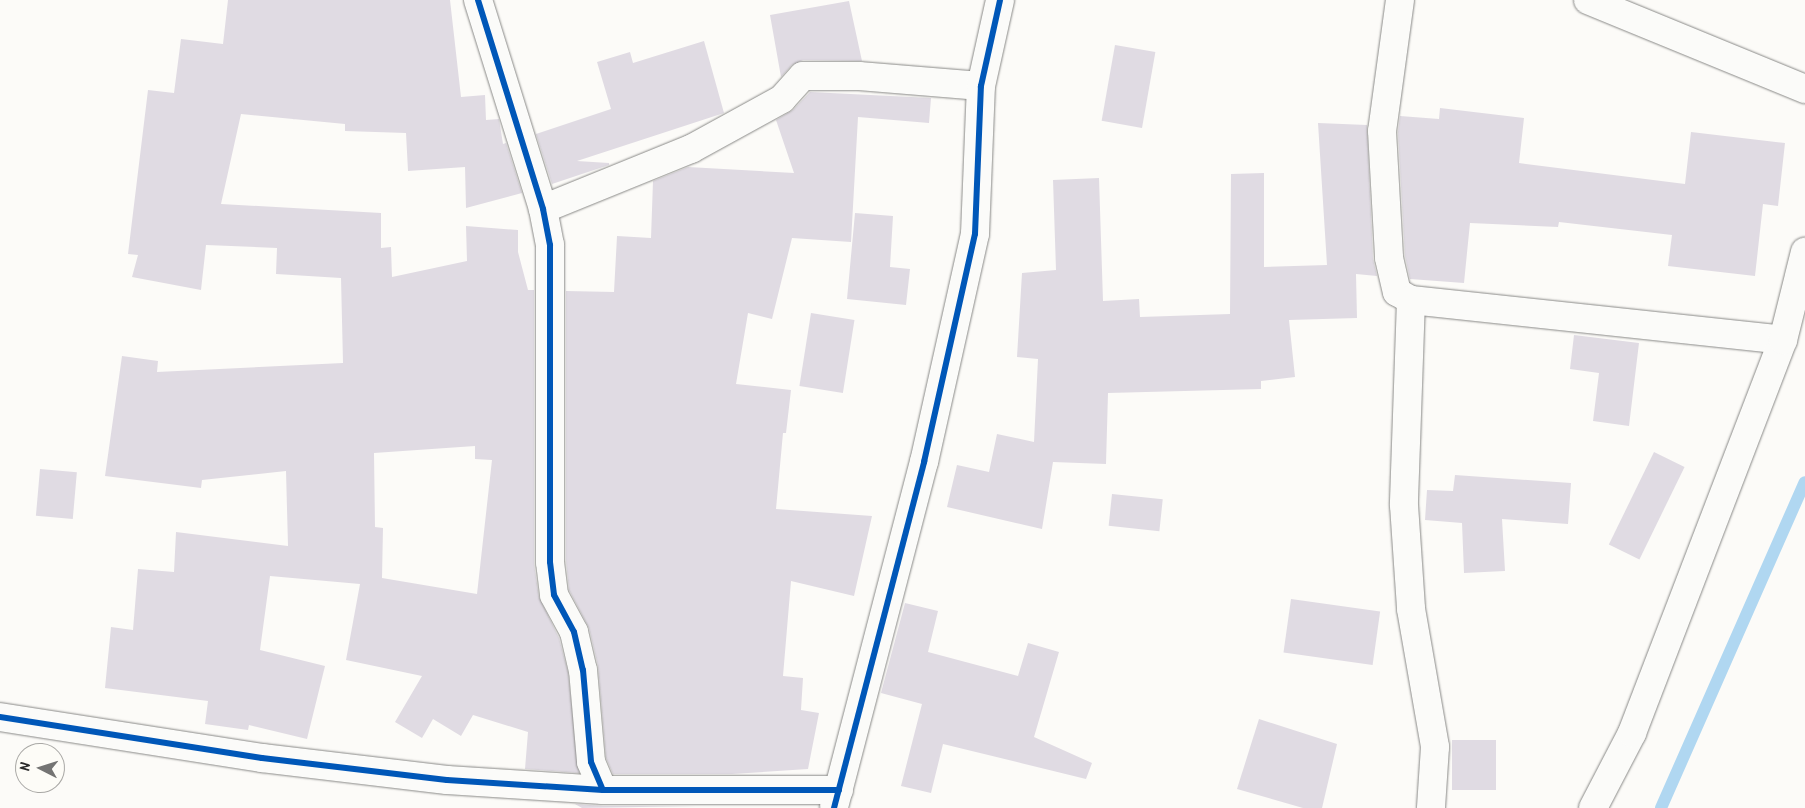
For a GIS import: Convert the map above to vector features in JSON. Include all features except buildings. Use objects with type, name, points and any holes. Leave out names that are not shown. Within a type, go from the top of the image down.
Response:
[{"type":"street","points":[[478,0],[543,210],[550,245],[552,334],[550,562],[554,595],[574,632],[583,670],[591,762],[603,790]]},
{"type":"street","points":[[0,718],[262,758],[446,780],[603,790],[836,799],[924,462],[975,234],[981,86],[1000,0]]},
{"type":"street","points":[[1400,0],[1382,131],[1388,258],[1397,292],[1411,300],[1783,340]]},
{"type":"street","points":[[1603,3],[1805,89]]},
{"type":"street","points":[[543,210],[691,150],[782,99],[803,76],[859,76],[981,86]]},
{"type":"street","points":[[1593,808],[1632,733],[1783,340],[1805,252]]},
{"type":"street","points":[[1411,300],[1404,506],[1411,609],[1435,746],[1431,808]]},
{"type":"waterway","points":[[1661,808],[1805,482]]},
{"type":"cycle path","points":[[478,0],[543,209],[550,245],[550,562],[554,595],[574,632],[583,670],[591,762],[603,790]]},
{"type":"cycle path","points":[[834,808],[924,462],[975,234],[981,86],[1000,0]]},
{"type":"cycle path","points":[[0,717],[262,758],[447,780],[603,790],[839,790]]}]
